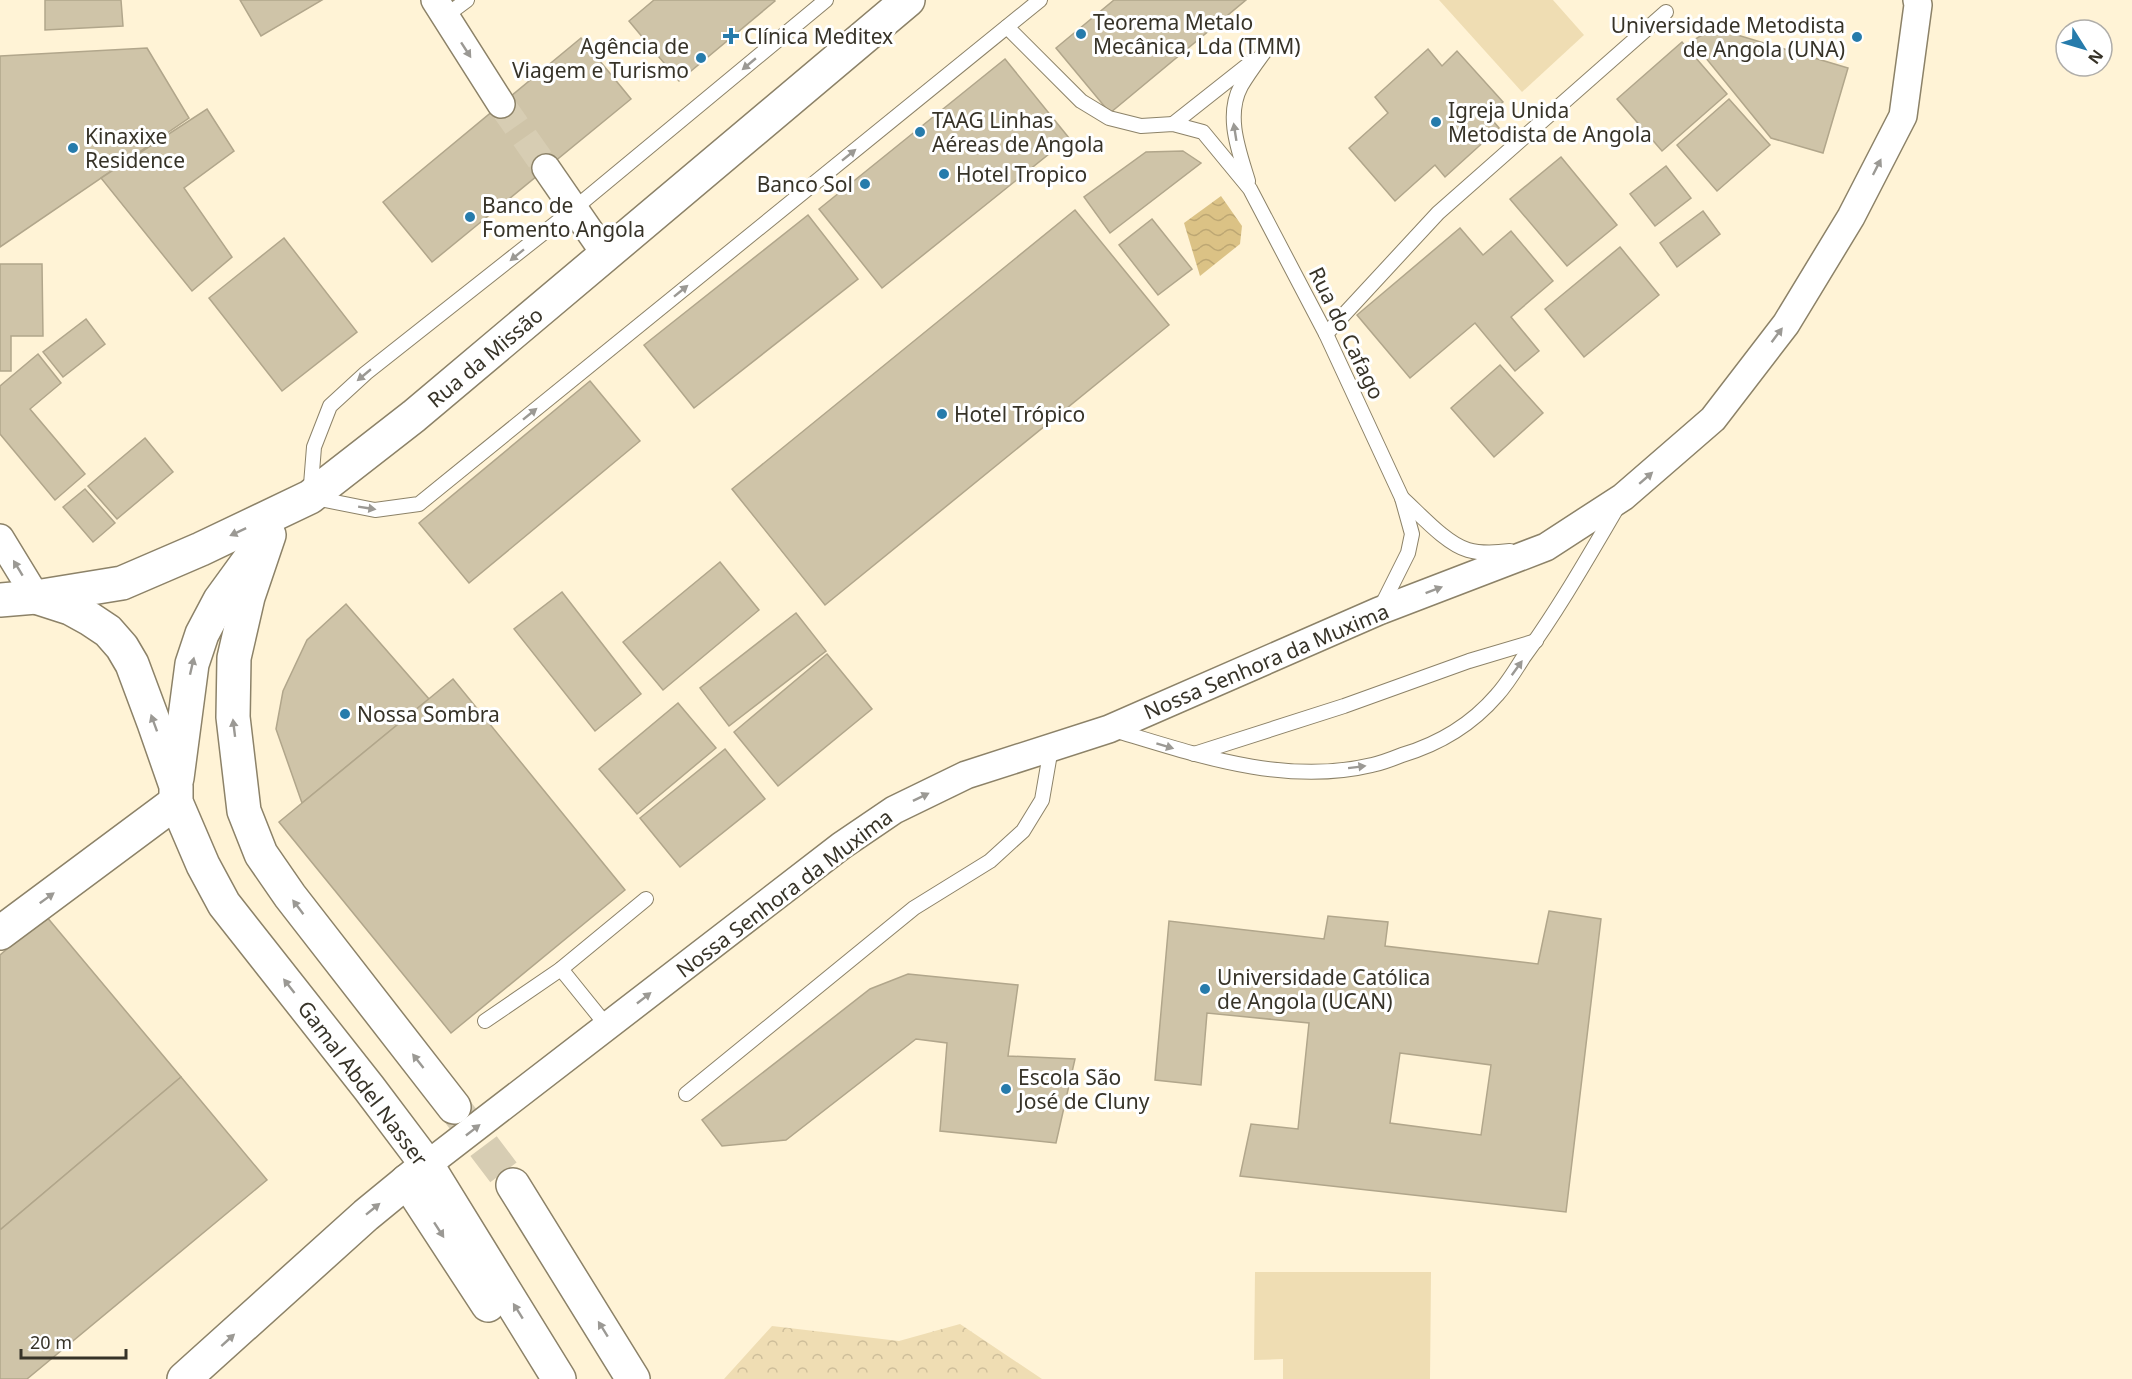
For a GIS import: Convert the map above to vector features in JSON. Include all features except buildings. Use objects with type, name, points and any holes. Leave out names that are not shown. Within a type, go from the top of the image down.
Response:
[{"type":"main road","name":"Rua da Missão","points":[[0,600],[36,597],[122,583],[211,544],[310,496],[414,416],[908,0]]},
{"type":"main road","name":"Gamal Abdel Nasser","points":[[176,794],[192,664],[202,634],[220,600],[250,558],[310,496]]},
{"type":"main road","name":"Gamal Abdel Nasser","points":[[269,536],[248,597],[234,658],[233,717],[244,811],[261,854],[290,896],[454,1107]]},
{"type":"main road","name":"Gamal Abdel Nasser","points":[[36,597],[70,608],[90,619],[108,631],[122,647],[132,664],[176,794],[203,865],[224,904],[369,1088],[536,1379]]},
{"type":"main road","points":[[0,933],[176,794]]},
{"type":"main road","name":"Gamal Abdel Nasser","points":[[417,1173],[560,1379]]},
{"type":"main road","points":[[184,1379],[366,1215],[417,1173]]},
{"type":"main road","points":[[513,1185],[633,1379]]},
{"type":"street","name":"Nossa Senhora da Muxima","points":[[417,1173],[841,846],[894,810],[966,775],[1109,729],[1379,611],[1546,547],[1623,497],[1713,419],[1786,324],[1851,217],[1903,116],[1917,0]]},
{"type":"street","points":[[439,8],[501,104]]},
{"type":"street","points":[[546,168],[606,255]]},
{"type":"street","points":[[0,538],[36,597]]},
{"type":"lane","points":[[439,8],[466,0]]},
{"type":"lane","points":[[826,0],[575,208],[366,373],[330,406],[314,447],[310,496],[375,510],[419,504],[1040,0]]},
{"type":"lane","points":[[1326,334],[1438,213],[1666,12]]},
{"type":"lane","name":"Rua do Cafago","points":[[1007,27],[1081,101],[1109,118],[1142,126],[1173,124],[1203,132],[1250,189],[1326,334],[1402,498],[1412,534],[1408,553],[1379,611]]},
{"type":"lane","name":"Rua do Cafago","points":[[1173,124],[1265,51],[1240,88],[1233,116],[1235,136],[1250,189]]},
{"type":"lane","points":[[1109,729],[1242,766],[1287,771],[1328,771],[1372,765],[1420,750],[1464,727],[1497,696],[1536,641],[1623,497]]},
{"type":"lane","name":"Rua do Cafago","points":[[1402,498],[1447,537],[1466,550],[1488,554],[1546,547]]},
{"type":"lane","points":[[1194,754],[1536,641]]},
{"type":"lane","points":[[686,1094],[914,908],[990,861],[1023,831],[1042,800],[1051,748]]},
{"type":"lane","points":[[485,1022],[561,969],[646,899]]},
{"type":"lane","points":[[561,969],[607,1026]]},
{"type":"green space","points":[[1439,0],[1553,0],[1584,35],[1522,92]]},
{"type":"green space","points":[[1255,1272],[1431,1272],[1430,1379],[1283,1379],[1283,1359],[1254,1360]]},
{"type":"green space","points":[[960,1324],[1042,1379],[724,1379],[772,1326],[899,1341]]},
{"type":"water","points":[[1221,196],[1242,226],[1240,244],[1200,276],[1184,223]]},
{"type":"tunnel","points":[[501,104],[546,168]]},
{"type":"tunnel","points":[[454,1107],[513,1185]]},
{"type":"place","name":"Teorema Metalo Mecânica, Lda (TMM)","points":[[1081,34]]},
{"type":"place","name":"Clínica Meditex","points":[[731,36]]},
{"type":"place","name":"Universidade Metodista de Angola (UNA)","points":[[1857,37]]},
{"type":"place","name":"Agência de Viagem e Turismo","points":[[701,58]]},
{"type":"place","name":"Igreja Unida Metodista de Angola","points":[[1436,122]]},
{"type":"place","name":"TAAG Linhas Aéreas de Angola","points":[[920,132]]},
{"type":"place","name":"Kinaxixe Residence","points":[[73,148]]},
{"type":"place","name":"Hotel Tropico","points":[[944,174]]},
{"type":"place","name":"Banco Sol","points":[[865,184]]},
{"type":"place","name":"Banco de Fomento Angola","points":[[470,217]]},
{"type":"place","name":"Hotel Trópico","points":[[942,414]]},
{"type":"place","name":"Nossa Sombra","points":[[345,714]]},
{"type":"place","name":"Universidade Católica de Angola (UCAN)","points":[[1205,989]]},
{"type":"place","name":"Escola São José de Cluny","points":[[1006,1089]]}]
